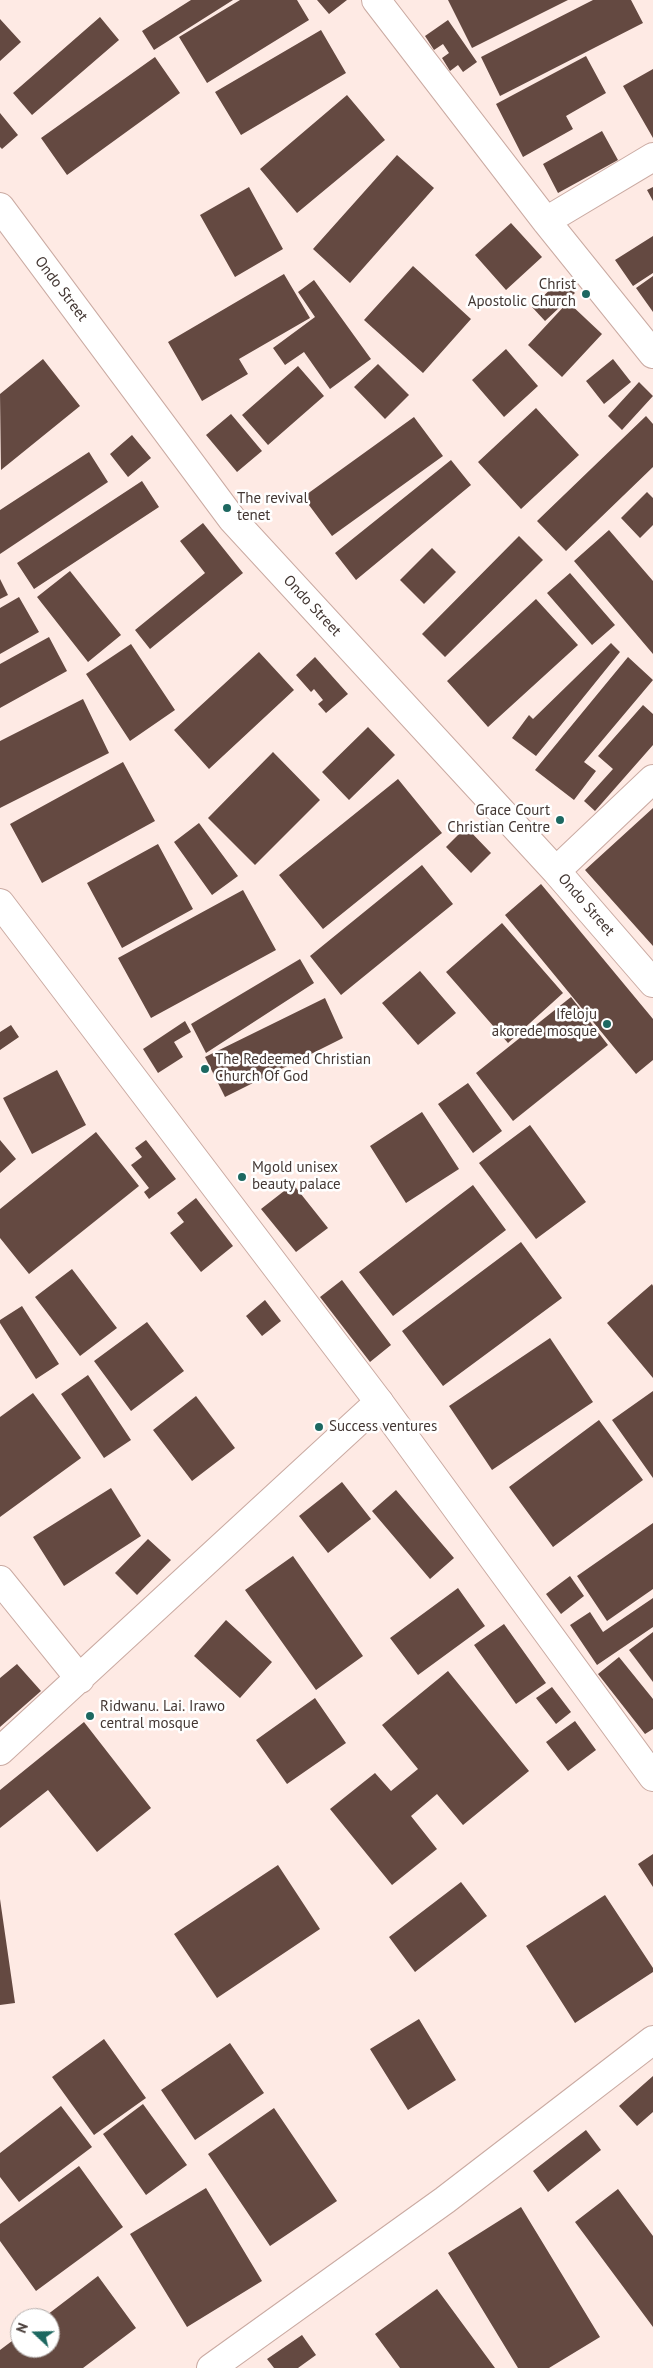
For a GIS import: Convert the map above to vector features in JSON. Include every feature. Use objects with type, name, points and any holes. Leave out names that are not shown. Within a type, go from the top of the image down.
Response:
[{"type":"street","points":[[376,0],[546,221],[653,354]]},
{"type":"street","points":[[546,221],[653,157]]},
{"type":"street","name":"Ondo Street","points":[[0,207],[232,519],[556,871],[653,983]]},
{"type":"street","points":[[556,871],[653,778]]},
{"type":"street","points":[[0,903],[379,1402],[653,1777]]},
{"type":"street","points":[[0,1751],[379,1402]]},
{"type":"street","points":[[0,1580],[80,1679]]},
{"type":"street","points":[[211,2368],[445,2200],[653,2040]]},
{"type":"building","points":[[191,0],[233,0],[154,50],[142,31]]},
{"type":"building","points":[[240,0],[297,0],[309,20],[207,83],[179,37]]},
{"type":"building","points":[[317,0],[347,0],[329,14]]},
{"type":"building","points":[[448,0],[568,0],[472,48]]},
{"type":"building","points":[[593,0],[631,0],[643,23],[500,96],[481,57]]},
{"type":"building","points":[[100,17],[119,40],[32,115],[13,93]]},
{"type":"building","points":[[0,19],[21,42],[0,61]]},
{"type":"building","points":[[448,20],[477,62],[463,72],[458,65],[450,71],[442,58],[449,53],[443,44],[434,50],[425,36]]},
{"type":"building","points":[[321,30],[346,73],[241,135],[215,92]]},
{"type":"building","points":[[586,56],[606,93],[566,116],[573,129],[523,157],[496,104]]},
{"type":"building","points":[[155,57],[180,93],[67,175],[41,138]]},
{"type":"building","points":[[653,69],[653,138],[623,86]]},
{"type":"building","points":[[347,95],[385,140],[297,213],[260,169]]},
{"type":"building","points":[[0,113],[18,135],[2,149],[0,147]]},
{"type":"building","points":[[602,131],[618,160],[558,193],[543,164]]},
{"type":"building","points":[[397,155],[434,188],[350,283],[313,249]]},
{"type":"building","points":[[249,187],[283,249],[235,277],[200,215]]},
{"type":"building","points":[[653,187],[653,201],[647,190]]},
{"type":"building","points":[[511,223],[542,257],[506,290],[475,255]]},
{"type":"building","points":[[653,236],[653,273],[633,286],[615,260]]},
{"type":"building","points":[[413,266],[471,319],[423,373],[364,320]]},
{"type":"building","points":[[284,274],[310,318],[239,359],[248,374],[202,401],[168,342]]},
{"type":"building","points":[[653,276],[653,312],[636,288]]},
{"type":"building","points":[[561,279],[575,293],[545,321],[532,307]]},
{"type":"building","points":[[314,280],[371,359],[330,389],[304,352],[285,365],[273,348],[315,317],[298,292]]},
{"type":"building","points":[[568,302],[602,334],[562,377],[528,345]]},
{"type":"building","points":[[506,349],[538,386],[504,417],[472,380]]},
{"type":"building","points":[[43,359],[80,406],[1,470],[0,394]]},
{"type":"building","points":[[613,359],[631,382],[604,404],[586,381]]},
{"type":"building","points":[[378,364],[409,395],[385,419],[354,387]]},
{"type":"building","points":[[298,366],[324,396],[268,445],[242,415]]},
{"type":"building","points":[[639,382],[653,396],[622,430],[608,416]]},
{"type":"building","points":[[536,408],[579,455],[521,509],[478,462]]},
{"type":"building","points":[[231,414],[262,451],[237,472],[206,435]]},
{"type":"building","points":[[646,416],[653,424],[653,467],[566,551],[537,521]]},
{"type":"building","points":[[414,417],[443,456],[332,536],[303,497]]},
{"type":"building","points":[[132,435],[151,458],[128,477],[110,454]]},
{"type":"building","points":[[89,452],[108,482],[0,554],[0,510]]},
{"type":"building","points":[[451,460],[471,485],[356,580],[335,553]]},
{"type":"building","points":[[142,481],[159,507],[34,589],[17,563]]},
{"type":"building","points":[[647,492],[653,498],[653,525],[640,538],[621,518]]},
{"type":"building","points":[[203,523],[243,573],[150,649],[135,630],[205,573],[180,541]]},
{"type":"building","points":[[609,530],[653,581],[653,654],[574,561]]},
{"type":"building","points":[[519,536],[543,560],[445,657],[422,634]]},
{"type":"building","points":[[432,548],[456,572],[424,604],[400,580]]},
{"type":"building","points":[[70,571],[121,635],[88,662],[37,597]]},
{"type":"building","points":[[570,573],[615,625],[592,645],[547,593]]},
{"type":"building","points":[[0,579],[8,595],[0,599]]},
{"type":"building","points":[[19,597],[39,632],[0,654],[0,608]]},
{"type":"building","points":[[536,599],[578,645],[488,727],[447,681]]},
{"type":"building","points":[[49,637],[67,671],[0,708],[0,664]]},
{"type":"building","points":[[611,643],[620,652],[536,756],[512,738],[529,715],[533,719]]},
{"type":"building","points":[[131,644],[175,710],[130,741],[86,674]]},
{"type":"building","points":[[259,652],[294,690],[209,769],[174,730]]},
{"type":"building","points":[[315,657],[348,694],[326,713],[318,704],[323,700],[314,689],[311,692],[296,675]]},
{"type":"building","points":[[628,657],[653,680],[584,762],[596,771],[574,800],[535,770]]},
{"type":"building","points":[[83,699],[109,753],[0,808],[0,741]]},
{"type":"building","points":[[643,705],[653,714],[653,745],[595,811],[584,801],[613,769],[598,756]]},
{"type":"building","points":[[368,727],[395,755],[349,800],[322,772]]},
{"type":"building","points":[[273,752],[320,800],[255,865],[208,818]]},
{"type":"building","points":[[123,762],[155,821],[42,883],[10,824]]},
{"type":"building","points":[[398,779],[442,833],[323,929],[279,875]]},
{"type":"building","points":[[653,808],[653,946],[585,870]]},
{"type":"building","points":[[199,823],[238,876],[212,895],[174,842]]},
{"type":"building","points":[[466,827],[491,853],[471,873],[446,847]]},
{"type":"building","points":[[158,844],[193,909],[122,948],[87,883]]},
{"type":"building","points":[[422,865],[453,904],[341,995],[310,956]]},
{"type":"building","points":[[541,884],[653,1019],[653,1060],[636,1074],[505,915]]},
{"type":"building","points":[[243,890],[276,950],[151,1018],[118,958]]},
{"type":"building","points":[[502,923],[563,993],[508,1043],[446,972]]},
{"type":"building","points":[[300,959],[314,983],[206,1053],[191,1024]]},
{"type":"building","points":[[420,971],[456,1013],[418,1045],[382,1003]]},
{"type":"building","points":[[571,997],[608,1045],[513,1121],[476,1073]]},
{"type":"building","points":[[325,998],[343,1038],[225,1097],[205,1057]]},
{"type":"building","points":[[185,1021],[191,1032],[174,1042],[183,1057],[158,1073],[143,1049]]},
{"type":"building","points":[[11,1025],[19,1037],[0,1050],[0,1032]]},
{"type":"building","points":[[57,1070],[86,1125],[32,1154],[3,1098]]},
{"type":"building","points":[[468,1083],[502,1131],[473,1153],[438,1104]]},
{"type":"building","points":[[422,1112],[459,1169],[406,1203],[370,1146]]},
{"type":"building","points":[[530,1125],[586,1202],[536,1239],[479,1163]]},
{"type":"building","points":[[96,1132],[139,1186],[29,1274],[0,1238],[0,1209]]},
{"type":"building","points":[[0,1140],[16,1159],[0,1173]]},
{"type":"building","points":[[146,1140],[176,1179],[149,1199],[144,1192],[149,1188],[131,1165],[142,1157],[135,1148]]},
{"type":"building","points":[[293,1184],[328,1228],[296,1252],[261,1209]]},
{"type":"building","points":[[473,1185],[506,1230],[393,1316],[359,1272]]},
{"type":"building","points":[[196,1198],[233,1246],[201,1272],[170,1233],[184,1222],[177,1213]]},
{"type":"building","points":[[521,1242],[562,1298],[443,1386],[402,1331]]},
{"type":"building","points":[[72,1269],[117,1328],[80,1356],[35,1297]]},
{"type":"building","points":[[342,1280],[391,1345],[370,1362],[320,1297]]},
{"type":"building","points":[[652,1284],[653,1286],[653,1378],[607,1323]]},
{"type":"building","points":[[265,1300],[281,1321],[262,1336],[246,1316]]},
{"type":"building","points":[[22,1306],[59,1364],[36,1379],[0,1323],[0,1320]]},
{"type":"building","points":[[147,1322],[184,1371],[131,1411],[94,1361]]},
{"type":"building","points":[[550,1338],[593,1402],[492,1470],[449,1406]]},
{"type":"building","points":[[88,1375],[131,1440],[104,1458],[61,1394]]},
{"type":"building","points":[[653,1391],[653,1478],[612,1420]]},
{"type":"building","points":[[33,1393],[81,1458],[0,1517],[0,1417]]},
{"type":"building","points":[[196,1396],[235,1448],[192,1481],[153,1430]]},
{"type":"building","points":[[599,1420],[643,1480],[553,1547],[509,1487]]},
{"type":"building","points":[[342,1482],[371,1519],[328,1553],[299,1516]]},
{"type":"building","points":[[111,1488],[141,1536],[64,1586],[33,1537]]},
{"type":"building","points":[[396,1490],[454,1558],[430,1579],[372,1511]]},
{"type":"building","points":[[653,1523],[653,1589],[607,1621],[577,1576]]},
{"type":"building","points":[[148,1539],[171,1560],[137,1595],[115,1573]]},
{"type":"building","points":[[293,1556],[363,1656],[316,1690],[245,1590]]},
{"type":"building","points":[[570,1576],[584,1596],[561,1614],[546,1594]]},
{"type":"building","points":[[458,1588],[485,1626],[418,1675],[390,1638]]},
{"type":"building","points":[[653,1598],[653,1627],[597,1665],[570,1625],[590,1612],[603,1632]]},
{"type":"building","points":[[226,1620],[272,1662],[240,1698],[194,1656]]},
{"type":"building","points":[[504,1624],[546,1683],[516,1704],[474,1645]]},
{"type":"building","points":[[653,1632],[653,1682],[629,1650]]},
{"type":"building","points":[[619,1657],[653,1699],[653,1729],[645,1734],[598,1674]]},
{"type":"building","points":[[17,1664],[41,1691],[0,1727],[0,1678]]},
{"type":"building","points":[[448,1671],[529,1771],[463,1825],[437,1794],[411,1816],[437,1849],[392,1885],[330,1809],[375,1773],[391,1791],[418,1769],[382,1725]]},
{"type":"building","points":[[552,1687],[571,1712],[556,1724],[536,1698]]},
{"type":"building","points":[[315,1698],[346,1743],[287,1784],[256,1740]]},
{"type":"building","points":[[575,1721],[596,1750],[568,1771],[546,1742]]},
{"type":"building","points":[[84,1722],[151,1808],[97,1852],[48,1790],[0,1828],[0,1790]]},
{"type":"building","points":[[653,1854],[653,1887],[638,1864]]},
{"type":"building","points":[[278,1865],[320,1929],[217,1998],[174,1934]]},
{"type":"building","points":[[461,1882],[487,1916],[415,1972],[389,1937]]},
{"type":"building","points":[[605,1895],[653,1968],[653,1972],[575,2023],[526,1946]]},
{"type":"building","points":[[0,1899],[15,2003],[0,2005]]},
{"type":"building","points":[[419,2019],[456,2080],[408,2110],[370,2049]]},
{"type":"building","points":[[104,2039],[146,2098],[94,2135],[52,2077]]},
{"type":"building","points":[[230,2043],[264,2093],[195,2140],[161,2090]]},
{"type":"building","points":[[653,2076],[653,2112],[637,2126],[619,2106]]},
{"type":"building","points":[[143,2104],[187,2165],[146,2195],[103,2134]]},
{"type":"building","points":[[61,2106],[92,2147],[19,2202],[0,2177],[0,2153]]},
{"type":"building","points":[[274,2108],[337,2201],[270,2246],[208,2154]]},
{"type":"building","points":[[586,2130],[601,2150],[548,2192],[533,2171]]},
{"type":"building","points":[[79,2166],[123,2227],[36,2291],[0,2241],[0,2224]]},
{"type":"building","points":[[206,2188],[262,2281],[187,2327],[130,2234]]},
{"type":"building","points":[[618,2189],[653,2236],[653,2327],[575,2222]]},
{"type":"building","points":[[521,2207],[600,2337],[549,2368],[518,2368],[448,2253]]},
{"type":"building","points":[[98,2276],[136,2328],[83,2368],[0,2368],[0,2350],[10,2342],[10,2358],[60,2358],[60,2308],[56,2308]]},
{"type":"building","points":[[437,2289],[495,2368],[400,2368],[375,2334]]},
{"type":"building","points":[[302,2335],[316,2355],[298,2368],[274,2368],[267,2359]]},
{"type":"place","name":"Christ Apostolic Church","points":[[586,294]]},
{"type":"place","name":"The revival tenet","points":[[227,508]]},
{"type":"place","name":"Grace Court Christian Centre","points":[[560,820]]},
{"type":"place","name":"Ifeloju akorede mosque","points":[[607,1024]]},
{"type":"place","name":"The Redeemed Christian Church Of God","points":[[205,1069]]},
{"type":"place","name":"Mgold unisex beauty palace","points":[[242,1177]]},
{"type":"place","name":"Success ventures","points":[[319,1427]]},
{"type":"place","name":"Ridwanu. Lai. Irawo central mosque","points":[[90,1716]]}]
